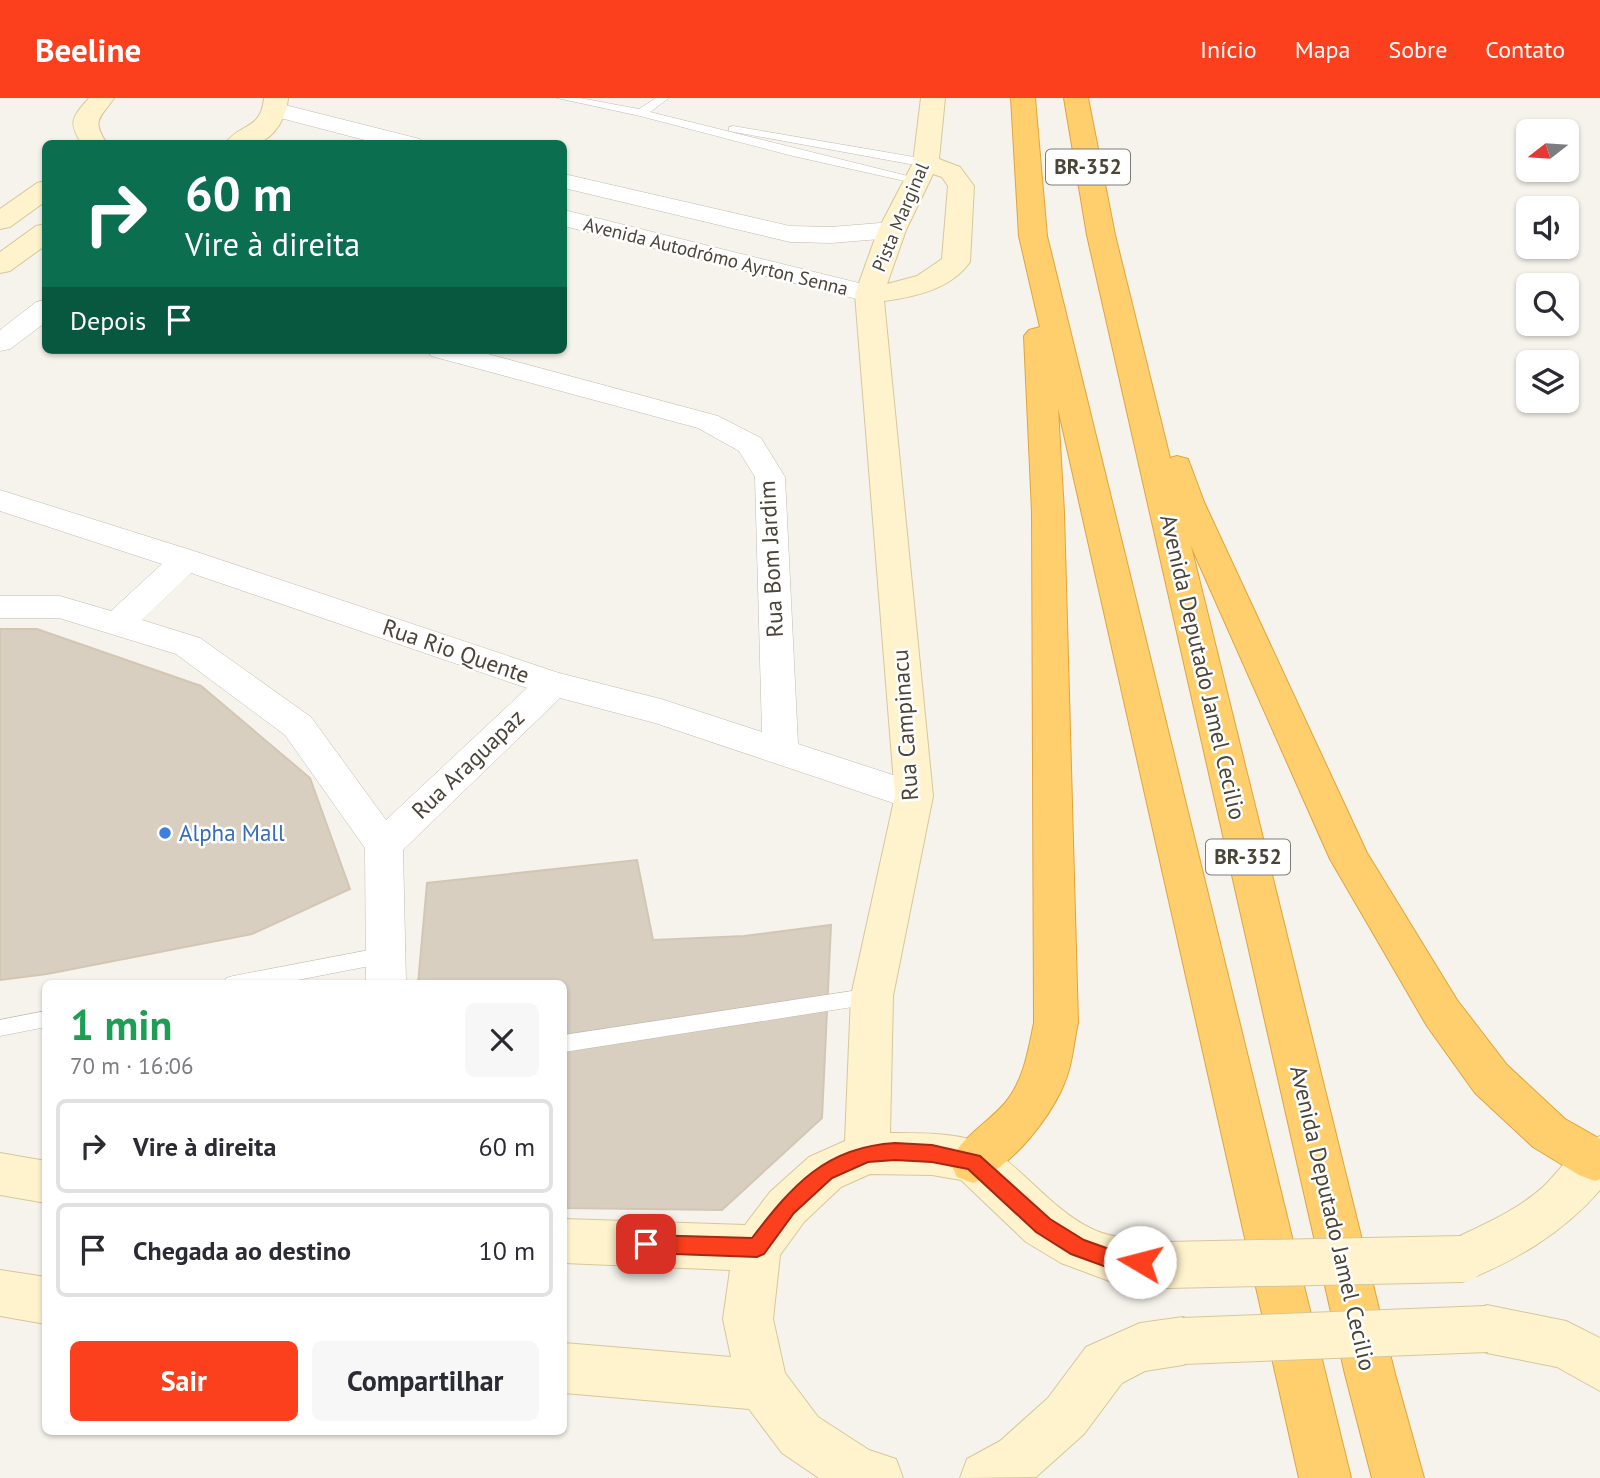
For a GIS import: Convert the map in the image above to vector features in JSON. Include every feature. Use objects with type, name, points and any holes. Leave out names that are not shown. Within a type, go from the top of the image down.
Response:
[{"type":"highway","name":"BR-352","points":[[1024,98],[1033,236],[1325,1478]]},
{"type":"highway","name":"Avenida Deputado Jamel Cecilio","points":[[1076,98],[1101,235],[1370,1374],[1398,1478]]},
{"type":"highway","points":[[1101,235],[1188,502],[1350,859],[1442,1013],[1491,1079],[1549,1133],[1597,1158]]},
{"type":"highway","points":[[973,1162],[1021,1117],[1027,1107],[1045,1076],[1056,1023],[1048,512],[1033,236]]},
{"type":"street","name":"Pista Marginal","points":[[869,294],[892,230],[922,171],[933,98]]},
{"type":"street","points":[[89,101],[85,129],[92,140]]},
{"type":"street","points":[[251,140],[266,125],[276,104],[398,140]]},
{"type":"street","points":[[869,294],[920,286],[947,272],[956,262],[961,186],[951,172],[922,171]]},
{"type":"street","name":"Avenida Autodrómo Ayrton Senna","points":[[567,182],[790,234],[831,235],[892,230]]},
{"type":"street","points":[[0,221],[42,192]]},
{"type":"street","name":"Avenida Autodrómo Ayrton Senna","points":[[567,219],[869,294]]},
{"type":"street","points":[[0,265],[42,235]]},
{"type":"street","name":"Rua Campinacu","points":[[867,1153],[872,996],[914,796],[869,294]]},
{"type":"street","points":[[0,343],[42,311]]},
{"type":"street","name":"Rua Bom Jardim","points":[[456,354],[708,422],[750,445],[770,477],[780,750]]},
{"type":"street","name":"Rua Rio Quente","points":[[0,500],[553,684],[661,712],[914,796]]},
{"type":"street","points":[[117,624],[186,560]]},
{"type":"street","points":[[0,607],[60,607],[188,646],[299,726],[384,845],[386,969]]},
{"type":"street","name":"Rua Araguapaz","points":[[384,845],[553,684]]},
{"type":"street","points":[[877,1478],[858,1473],[800,1435],[762,1385],[748,1319],[757,1248],[788,1207],[825,1172],[867,1153],[932,1154],[973,1162],[1043,1226],[1078,1247],[1112,1259],[1167,1265],[1462,1259],[1524,1228],[1560,1202],[1597,1158]]},
{"type":"street","points":[[0,1174],[42,1181]]},
{"type":"street","points":[[567,1241],[757,1248]]},
{"type":"street","points":[[0,1293],[42,1300]]},
{"type":"street","points":[[986,1478],[1018,1459],[1066,1416],[1104,1365],[1140,1347],[1183,1341],[1487,1329],[1566,1345],[1600,1366]]},
{"type":"street","points":[[567,1368],[762,1385]]},
{"type":"lane","points":[[563,98],[641,113],[793,153],[922,171]]},
{"type":"lane","points":[[641,113],[663,98]]},
{"type":"lane","points":[[685,124],[800,139],[922,171]]},
{"type":"lane","points":[[793,153],[800,139]]},
{"type":"lane","points":[[274,980],[386,969]]},
{"type":"lane","points":[[567,1044],[872,996]]},
{"type":"lane","points":[[0,1028],[42,1020]]},
{"type":"building","name":"Alpha Mall","points":[[0,629],[37,629],[201,686],[310,778],[350,889],[252,934],[47,974],[0,980]]},
{"type":"building","points":[[637,860],[653,940],[744,936],[831,925],[822,1118],[722,1210],[567,1208],[567,980],[418,980],[427,883]]},
{"type":"place","name":"Alpha Mall","points":[[165,833]]},
{"type":"route","points":[[646,1244],[757,1248],[788,1207],[825,1172],[867,1153],[895,1152],[932,1154],[973,1162],[1043,1226],[1078,1247],[1112,1259],[1140,1262]]}]
